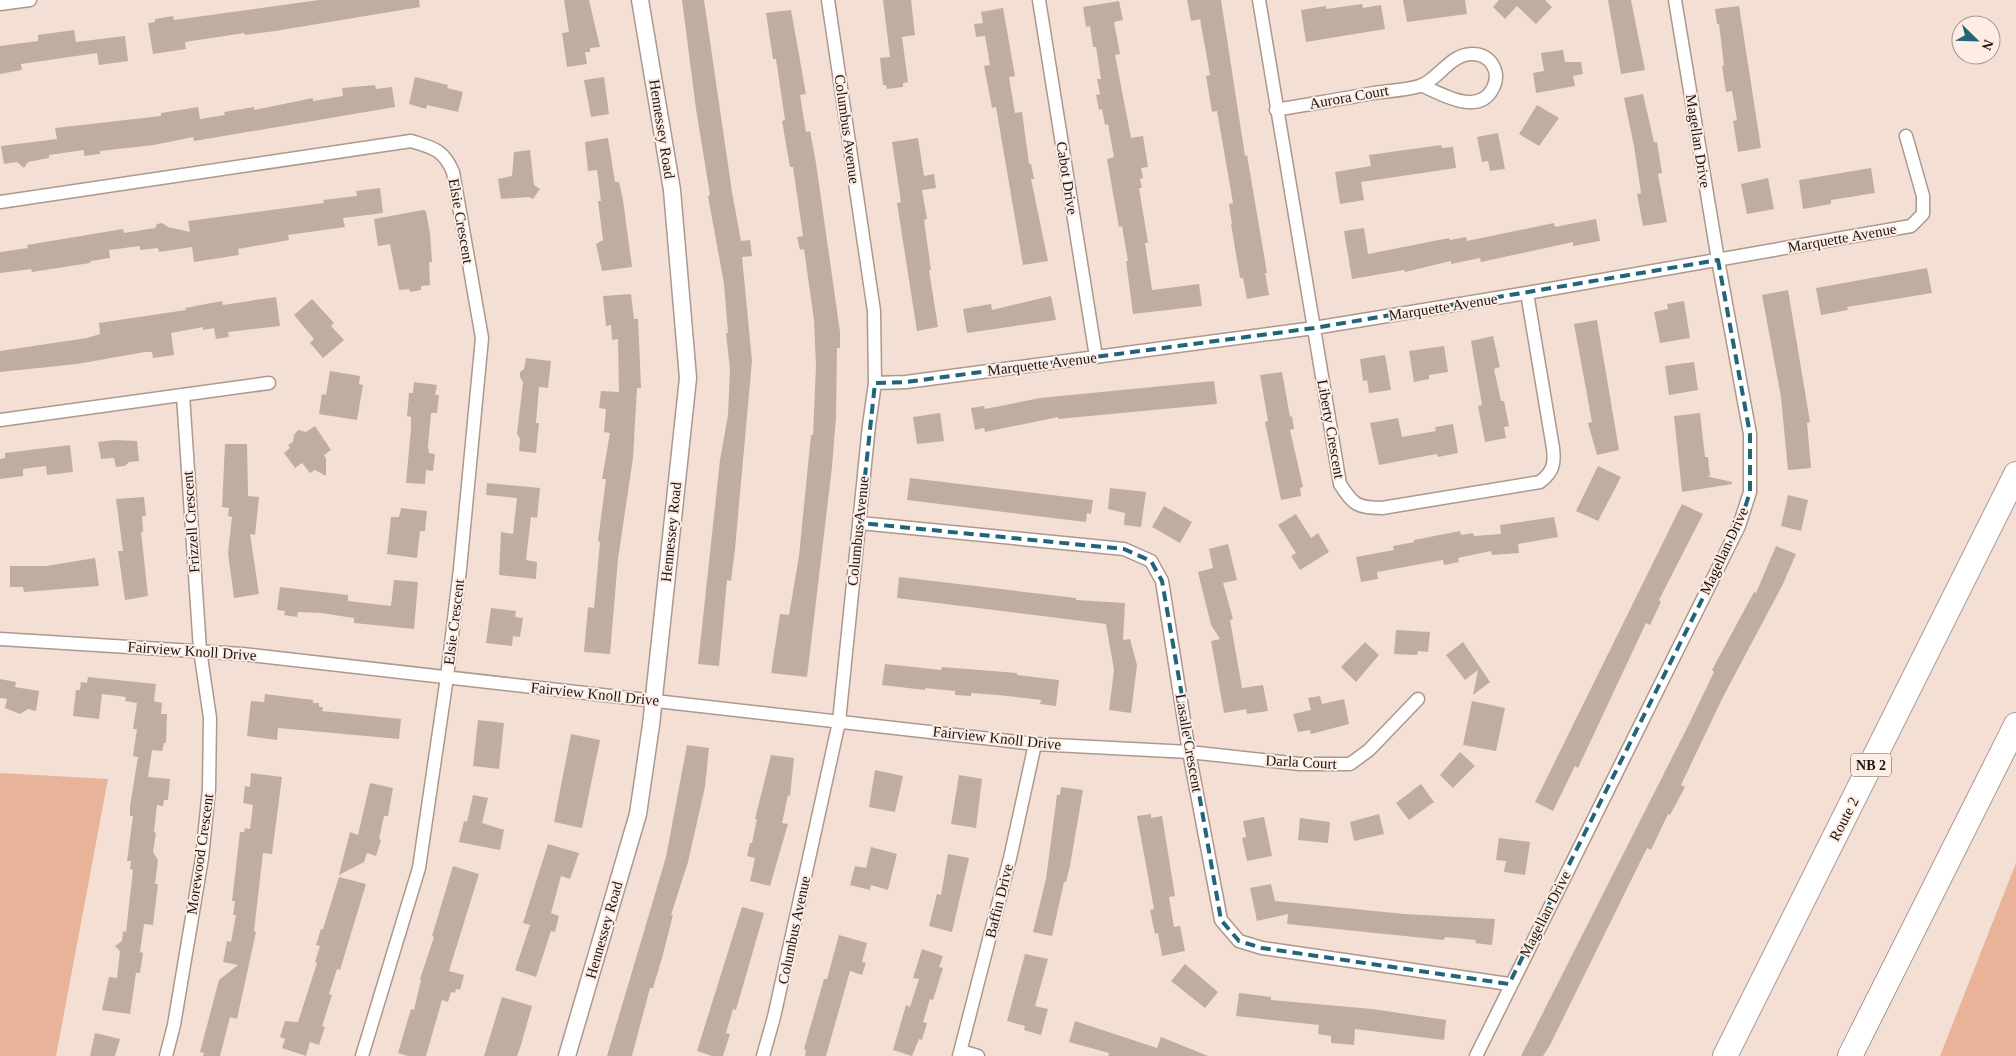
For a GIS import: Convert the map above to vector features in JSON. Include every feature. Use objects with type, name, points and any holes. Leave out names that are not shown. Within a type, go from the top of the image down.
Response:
[{"type":"highway","name":"Route 2","points":[[1725,1056],[2016,474]]},
{"type":"highway","points":[[1850,1056],[2016,725]]},
{"type":"street","points":[[0,4],[30,0]]},
{"type":"street","name":"Hennessey Road","points":[[567,1056],[638,814],[653,701],[688,378],[672,190],[640,0]]},
{"type":"street","name":"Columbus Avenue","points":[[763,1056],[774,1017],[839,722],[869,425],[876,382],[874,311],[828,0]]},
{"type":"street","name":"Cabot Drive","points":[[1039,0],[1096,357]]},
{"type":"street","name":"Liberty Crescent","points":[[1259,0],[1340,484],[1349,499],[1362,508],[1382,508],[1540,482],[1550,474],[1554,463],[1553,448],[1527,293]]},
{"type":"street","name":"Magellan Drive","points":[[1476,1056],[1509,984],[1739,526],[1750,492],[1750,434],[1718,260],[1675,0]]},
{"type":"street","name":"Aurora Court","points":[[1276,110],[1422,85],[1458,59],[1472,54],[1487,59],[1496,70],[1496,82],[1491,92],[1483,100],[1471,103],[1446,96],[1422,85]]},
{"type":"street","name":"Marquette Avenue","points":[[876,382],[906,382],[1314,328],[1911,226],[1924,214],[1923,196],[1906,136]]},
{"type":"street","name":"Elsie Crescent","points":[[0,202],[411,142],[434,149],[446,157],[453,172],[482,338],[447,677]]},
{"type":"street","points":[[0,420],[269,383]]},
{"type":"street","name":"Frizzell Crescent","points":[[183,395],[200,650]]},
{"type":"street","name":"Lasalle Crescent","points":[[860,523],[1124,549],[1151,560],[1162,581],[1189,752],[1221,920],[1239,940],[1262,948],[1509,984]]},
{"type":"street","name":"Fairview Knoll Drive","points":[[0,639],[200,650],[1035,744],[1189,752]]},
{"type":"street","name":"Morewood Crescent","points":[[166,1056],[174,1026],[202,858],[209,790],[210,718],[200,650]]},
{"type":"street","points":[[362,1056],[419,868],[447,677]]},
{"type":"street","name":"Darla Court","points":[[1189,752],[1300,764],[1350,764],[1369,750],[1418,699]]},
{"type":"street","name":"Baffin Drive","points":[[960,1053],[1010,858],[1035,744]]},
{"type":"street","points":[[960,1053],[978,1056]]},
{"type":"highlighted area","points":[[1718,260],[1750,434],[1750,492],[1739,526],[1509,984],[1262,948],[1239,941],[1221,920],[1162,581],[1151,561],[1124,549],[860,523],[875,383],[906,382],[1314,328]]},
{"type":"shaded area","points":[[0,773],[108,779],[56,1056],[0,1056]]},
{"type":"shaded area","points":[[2016,863],[2016,1056],[1940,1056]]},
{"type":"building","points":[[319,0],[419,0],[420,7],[275,31],[245,35],[244,33],[185,42],[186,49],[153,54],[148,23],[155,22],[155,19],[173,16],[174,20]]},
{"type":"building","points":[[564,0],[589,0],[600,47],[590,48],[590,52],[585,52],[587,64],[567,67],[562,33],[569,32]]},
{"type":"building","points":[[682,0],[704,0],[741,241],[750,240],[752,256],[742,257],[752,361],[735,549],[731,581],[727,580],[719,666],[698,664],[720,460],[728,415],[730,370],[726,333],[728,333],[724,284],[708,196],[710,195],[696,109]]},
{"type":"building","points":[[883,0],[911,0],[915,35],[902,37],[908,82],[903,83],[903,87],[887,89],[886,85],[883,85],[880,58],[890,57]]},
{"type":"building","points":[[1187,0],[1221,0],[1245,156],[1247,155],[1267,273],[1265,273],[1269,295],[1247,299],[1243,278],[1240,278],[1229,204],[1233,203],[1217,111],[1212,112],[1206,76],[1210,75],[1200,19],[1191,21]]},
{"type":"building","points":[[1403,0],[1465,0],[1467,14],[1407,22]]},
{"type":"building","points":[[1499,0],[1545,0],[1552,7],[1536,24],[1517,6],[1505,19],[1493,7]]},
{"type":"building","points":[[1608,0],[1631,0],[1645,70],[1621,74]]},
{"type":"building","points":[[1119,1],[1123,20],[1114,22],[1120,54],[1115,55],[1131,138],[1143,136],[1148,167],[1141,168],[1143,178],[1140,179],[1142,188],[1139,188],[1148,243],[1145,243],[1152,290],[1199,284],[1202,306],[1133,314],[1126,261],[1128,261],[1122,226],[1119,227],[1107,159],[1114,157],[1108,124],[1105,125],[1102,109],[1099,110],[1096,95],[1100,94],[1097,79],[1101,79],[1096,47],[1093,47],[1090,26],[1086,27],[1083,7]]},
{"type":"building","points":[[1362,4],[1363,8],[1381,5],[1385,29],[1306,42],[1301,10],[1326,6],[1326,9]]},
{"type":"building","points":[[1739,6],[1761,148],[1738,152],[1733,121],[1737,120],[1732,91],[1726,92],[1719,24],[1717,24],[1715,9]]},
{"type":"building","points":[[1003,8],[1015,76],[1009,77],[1015,113],[1022,112],[1029,164],[1031,164],[1034,179],[1031,179],[1048,261],[1023,265],[996,107],[992,108],[984,66],[990,65],[985,36],[976,37],[974,24],[983,23],[981,12]]},
{"type":"building","points":[[791,10],[806,94],[800,95],[806,132],[810,131],[816,163],[840,332],[840,348],[837,348],[836,417],[832,467],[807,677],[771,673],[780,614],[789,615],[799,556],[811,435],[813,435],[816,366],[814,320],[804,249],[800,250],[797,237],[803,236],[793,167],[790,167],[782,121],[785,120],[776,59],[773,59],[766,13]]},
{"type":"building","points":[[74,30],[76,42],[125,36],[128,61],[99,65],[97,53],[21,64],[22,70],[0,74],[0,46],[38,41],[38,35]]},
{"type":"building","points":[[1563,50],[1565,62],[1581,62],[1583,74],[1573,76],[1575,86],[1536,93],[1533,73],[1544,71],[1541,53]]},
{"type":"building","points":[[415,77],[448,85],[447,88],[463,92],[458,112],[427,105],[426,109],[409,104]]},
{"type":"building","points":[[604,77],[609,114],[591,117],[584,80]]},
{"type":"building","points":[[375,85],[376,89],[392,87],[395,107],[194,141],[193,137],[154,145],[100,151],[100,154],[84,156],[84,150],[49,155],[49,158],[28,162],[24,168],[17,162],[4,164],[1,146],[57,139],[55,128],[161,116],[161,113],[198,107],[200,119],[225,115],[224,112],[254,107],[254,110],[313,98],[313,101],[343,96],[342,88]]},
{"type":"building","points":[[1643,94],[1654,142],[1657,142],[1662,173],[1658,174],[1667,222],[1643,226],[1637,194],[1641,193],[1624,98]]},
{"type":"building","points":[[1537,105],[1559,118],[1539,146],[1519,134]]},
{"type":"building","points":[[1498,133],[1505,169],[1490,171],[1488,161],[1482,162],[1477,137]]},
{"type":"building","points":[[608,138],[615,182],[619,182],[623,200],[632,267],[602,271],[596,244],[603,240],[598,201],[601,201],[597,170],[588,171],[585,142]]},
{"type":"building","points":[[918,138],[924,176],[934,174],[936,188],[922,190],[927,219],[924,220],[931,270],[929,270],[938,327],[917,331],[897,203],[901,202],[892,142]]},
{"type":"building","points":[[1441,145],[1442,148],[1453,147],[1456,168],[1361,182],[1364,200],[1340,204],[1335,172],[1371,166],[1369,155]]},
{"type":"building","points":[[530,150],[534,185],[540,189],[533,199],[529,197],[501,199],[498,179],[512,176],[514,152]]},
{"type":"building","points":[[1871,168],[1875,193],[1831,200],[1831,204],[1803,209],[1799,180]]},
{"type":"building","points":[[1768,178],[1774,209],[1747,214],[1741,184]]},
{"type":"building","points":[[380,188],[383,213],[343,218],[345,227],[288,235],[289,240],[238,249],[239,255],[194,262],[192,247],[159,252],[158,248],[140,250],[140,246],[109,250],[110,258],[91,261],[90,263],[32,272],[31,269],[0,273],[0,252],[28,248],[27,245],[123,229],[124,233],[155,228],[157,224],[162,223],[168,227],[190,232],[188,221],[324,203],[323,200],[357,196],[356,191]]},
{"type":"building","points":[[426,211],[430,234],[432,262],[429,262],[430,285],[421,286],[421,290],[410,292],[409,289],[399,290],[390,244],[378,246],[374,219]]},
{"type":"building","points":[[1596,219],[1600,241],[1573,246],[1573,242],[1481,262],[1480,258],[1451,264],[1451,261],[1405,272],[1404,270],[1352,279],[1344,231],[1364,228],[1368,254],[1449,238],[1450,240],[1466,237],[1467,241],[1554,223],[1555,227]]},
{"type":"building","points":[[1927,268],[1932,293],[1847,307],[1848,310],[1821,315],[1816,288]]},
{"type":"building","points":[[1788,290],[1810,422],[1807,423],[1811,468],[1788,470],[1781,397],[1762,295]]},
{"type":"building","points":[[631,294],[634,319],[638,319],[641,388],[637,388],[633,458],[618,559],[610,654],[584,652],[588,607],[594,608],[600,542],[598,541],[606,479],[602,479],[610,433],[604,432],[606,409],[599,408],[601,391],[619,392],[618,339],[612,340],[611,325],[606,326],[603,296]]},
{"type":"building","points":[[1051,296],[1056,320],[967,333],[963,309],[991,304],[992,310]]},
{"type":"building","points":[[276,297],[280,326],[228,332],[229,337],[216,339],[214,328],[203,330],[203,327],[171,333],[174,355],[153,358],[152,352],[145,352],[77,364],[0,372],[0,351],[87,338],[100,334],[99,323],[186,310],[185,308],[222,301],[223,305]]},
{"type":"building","points":[[312,299],[334,323],[331,326],[344,340],[323,358],[310,343],[314,339],[294,315]]},
{"type":"building","points":[[1684,301],[1690,338],[1660,343],[1654,312],[1668,309],[1667,304]]},
{"type":"building","points":[[1597,320],[1619,450],[1597,455],[1588,423],[1592,422],[1574,324]]},
{"type":"building","points":[[1493,336],[1500,367],[1494,369],[1501,401],[1504,401],[1509,426],[1504,427],[1506,438],[1485,442],[1478,406],[1482,405],[1471,341]]},
{"type":"building","points":[[1444,346],[1448,372],[1429,375],[1429,379],[1414,382],[1409,351]]},
{"type":"building","points":[[1385,355],[1391,390],[1369,393],[1367,380],[1363,381],[1360,359]]},
{"type":"building","points":[[526,358],[551,361],[548,388],[539,387],[536,423],[539,423],[536,453],[519,451],[520,439],[517,434],[523,382],[520,372],[524,369]]},
{"type":"building","points":[[1694,362],[1698,390],[1669,395],[1665,366]]},
{"type":"building","points":[[330,371],[360,376],[359,384],[363,385],[357,420],[319,414],[322,394],[326,395]]},
{"type":"building","points":[[1282,372],[1294,429],[1290,430],[1303,487],[1300,488],[1301,496],[1281,500],[1265,422],[1268,421],[1260,375]]},
{"type":"building","points":[[1214,381],[1217,404],[1058,419],[1058,417],[985,432],[984,428],[975,430],[971,408],[984,406],[985,409],[1040,398]]},
{"type":"building","points":[[414,382],[437,385],[435,395],[439,395],[437,413],[431,413],[428,446],[429,453],[435,454],[433,471],[426,470],[425,484],[406,483],[411,428],[411,417],[407,416],[409,393],[413,393]]},
{"type":"building","points":[[940,413],[944,441],[917,444],[913,417]]},
{"type":"building","points":[[1700,413],[1705,457],[1708,457],[1710,476],[1706,476],[1732,482],[1732,484],[1682,492],[1674,416]]},
{"type":"building","points":[[1398,418],[1402,437],[1436,431],[1435,427],[1453,424],[1458,453],[1438,457],[1437,454],[1379,465],[1370,423]]},
{"type":"building","points":[[315,426],[331,450],[324,455],[326,459],[326,476],[315,470],[310,473],[302,463],[295,468],[284,453],[290,448],[288,445],[293,442],[294,435],[298,430],[306,432]]},
{"type":"building","points":[[115,440],[137,441],[139,461],[129,462],[125,466],[116,467],[114,458],[101,459],[98,442]]},
{"type":"building","points":[[225,444],[247,444],[248,496],[259,497],[255,535],[250,534],[259,594],[234,598],[228,553],[232,517],[228,516],[229,508],[222,507]]},
{"type":"building","points":[[70,445],[73,472],[47,475],[46,466],[23,469],[23,476],[0,479],[0,459],[5,458],[5,453]]},
{"type":"building","points":[[1598,466],[1621,477],[1598,521],[1576,511]]},
{"type":"building","points":[[910,478],[1093,500],[1091,514],[1087,513],[1086,522],[907,500]]},
{"type":"building","points":[[487,483],[540,488],[537,518],[531,517],[526,560],[537,562],[536,579],[499,575],[501,532],[513,534],[517,498],[486,495]]},
{"type":"building","points":[[1110,488],[1146,492],[1141,527],[1124,525],[1125,513],[1108,509]]},
{"type":"building","points":[[1788,495],[1808,500],[1801,531],[1781,526]]},
{"type":"building","points":[[144,497],[146,516],[142,516],[143,532],[141,532],[148,596],[125,600],[118,551],[123,551],[116,499]]},
{"type":"building","points":[[1682,504],[1703,514],[1659,600],[1661,602],[1650,625],[1646,623],[1578,768],[1575,766],[1553,811],[1535,802]]},
{"type":"building","points":[[1164,506],[1192,522],[1180,543],[1152,527]]},
{"type":"building","points":[[401,508],[427,511],[425,531],[420,531],[417,558],[387,554],[391,517],[399,517]]},
{"type":"building","points":[[1296,514],[1311,538],[1318,533],[1329,552],[1300,570],[1291,556],[1296,553],[1278,525]]},
{"type":"building","points":[[1554,517],[1558,537],[1518,544],[1519,553],[1492,555],[1491,551],[1458,558],[1459,562],[1444,565],[1443,560],[1377,572],[1378,579],[1361,582],[1356,557],[1394,550],[1393,546],[1414,542],[1414,540],[1460,531],[1461,535],[1473,533],[1474,536],[1501,534],[1500,525]]},
{"type":"building","points":[[1228,544],[1237,580],[1223,583],[1233,619],[1230,620],[1242,688],[1263,685],[1268,711],[1247,714],[1246,709],[1224,713],[1211,641],[1220,639],[1211,625],[1198,572],[1213,568],[1209,549]]},
{"type":"building","points":[[1776,546],[1796,554],[1783,584],[1723,697],[1681,785],[1685,787],[1670,815],[1668,814],[1651,850],[1647,848],[1550,1045],[1543,1056],[1521,1056],[1687,728],[1714,672],[1712,670],[1754,592],[1756,593]]},
{"type":"building","points":[[95,558],[99,586],[24,592],[23,587],[10,587],[10,566],[46,566]]},
{"type":"building","points":[[899,577],[1076,598],[1076,600],[1125,603],[1123,640],[1130,639],[1137,665],[1131,713],[1109,710],[1114,670],[1106,624],[897,598]]},
{"type":"building","points":[[394,580],[418,582],[414,629],[354,623],[354,618],[321,613],[298,612],[297,617],[284,615],[285,611],[277,610],[280,587],[348,595],[348,601],[391,606]]},
{"type":"building","points":[[491,608],[516,611],[515,617],[523,618],[520,637],[513,636],[512,646],[486,643]]},
{"type":"building","points":[[1396,630],[1430,632],[1428,652],[1418,651],[1417,655],[1394,654]]},
{"type":"building","points":[[1365,642],[1379,655],[1356,682],[1341,667]]},
{"type":"building","points":[[1463,642],[1490,682],[1473,695],[1478,670],[1465,680],[1446,655]]},
{"type":"building","points":[[885,664],[941,670],[942,667],[1017,673],[1017,675],[1059,680],[1056,706],[1040,704],[1041,700],[971,693],[971,696],[955,695],[955,691],[882,685]]},
{"type":"building","points":[[88,677],[156,684],[154,701],[162,703],[161,714],[167,714],[166,743],[164,743],[162,751],[152,750],[148,777],[170,779],[168,800],[164,800],[163,806],[157,805],[153,852],[158,860],[155,884],[158,884],[153,925],[144,924],[140,952],[143,953],[140,973],[136,973],[130,1014],[102,1010],[109,977],[117,978],[120,951],[115,946],[122,941],[123,931],[126,932],[133,870],[130,869],[131,861],[127,861],[133,816],[130,816],[130,806],[138,757],[133,756],[137,729],[133,729],[137,703],[125,701],[126,697],[102,694],[99,719],[73,716],[76,690],[80,690],[81,682],[87,683]]},
{"type":"building","points":[[0,679],[16,682],[15,687],[39,691],[36,711],[28,709],[20,714],[5,708],[7,699],[0,698]]},
{"type":"building","points":[[265,694],[313,700],[313,703],[319,703],[319,707],[323,707],[322,711],[401,719],[399,739],[278,728],[277,740],[247,736],[251,701],[264,702]]},
{"type":"building","points":[[1320,696],[1322,704],[1344,699],[1349,724],[1311,734],[1310,730],[1298,732],[1293,714],[1311,710],[1308,698]]},
{"type":"building","points":[[1472,701],[1505,708],[1496,751],[1463,745]]},
{"type":"building","points":[[478,720],[504,723],[499,769],[473,766]]},
{"type":"building","points":[[571,734],[600,740],[582,828],[554,822]]},
{"type":"building","points":[[687,745],[709,748],[705,787],[688,862],[671,915],[673,915],[662,958],[653,988],[650,988],[632,1056],[607,1056],[666,857]]},
{"type":"building","points":[[1460,752],[1475,766],[1453,788],[1440,775]]},
{"type":"building","points":[[771,755],[794,758],[790,796],[788,795],[782,823],[788,824],[770,886],[750,881],[755,858],[747,856],[750,843],[752,843],[757,819],[755,819]]},
{"type":"building","points":[[875,770],[903,776],[895,812],[869,807]]},
{"type":"building","points":[[251,773],[282,777],[272,854],[263,853],[254,931],[256,932],[237,1019],[230,1017],[220,1056],[203,1056],[204,1053],[200,1052],[219,980],[238,965],[223,962],[227,941],[231,942],[236,915],[233,915],[235,901],[232,901],[240,832],[244,832],[245,828],[250,829],[253,805],[243,803],[245,786],[250,787]]},
{"type":"building","points":[[959,775],[982,779],[976,828],[951,824]]},
{"type":"building","points":[[370,783],[393,788],[388,816],[384,816],[379,839],[381,840],[376,856],[367,853],[364,862],[339,875],[350,832],[358,835]]},
{"type":"building","points":[[1421,784],[1434,802],[1409,820],[1396,803]]},
{"type":"building","points":[[1061,787],[1083,790],[1070,866],[1066,882],[1064,882],[1052,936],[1033,932],[1046,879],[1057,795],[1060,795]]},
{"type":"building","points":[[473,795],[488,798],[482,823],[504,830],[500,850],[459,842],[464,821],[467,822]]},
{"type":"building","points":[[1151,814],[1151,818],[1162,816],[1175,896],[1169,897],[1174,927],[1180,926],[1185,951],[1162,956],[1158,933],[1155,934],[1150,910],[1154,909],[1137,816]]},
{"type":"building","points":[[1379,814],[1384,834],[1354,841],[1350,822]]},
{"type":"building","points":[[1264,817],[1272,856],[1247,861],[1242,838],[1246,837],[1243,821]]},
{"type":"building","points":[[1300,818],[1330,822],[1328,843],[1298,840]]},
{"type":"building","points":[[1499,838],[1530,842],[1525,875],[1504,872],[1506,861],[1496,860]]},
{"type":"building","points":[[548,844],[579,853],[570,879],[561,876],[551,913],[559,916],[555,932],[551,931],[536,977],[515,970],[530,925],[523,923]]},
{"type":"building","points":[[871,847],[897,854],[888,890],[871,885],[870,890],[850,885],[855,866],[866,868]]},
{"type":"building","points":[[948,854],[969,858],[952,932],[929,926],[937,894],[941,895]]},
{"type":"building","points":[[453,866],[479,874],[449,971],[464,975],[460,990],[456,989],[455,993],[451,992],[448,1002],[442,1000],[426,1056],[408,1056],[398,1053],[411,1009],[414,1010],[420,979],[434,937],[432,936]]},
{"type":"building","points":[[339,877],[366,884],[340,970],[337,969],[329,994],[332,995],[322,1026],[325,1027],[319,1045],[310,1042],[306,1056],[282,1048],[285,1039],[280,1037],[285,1021],[298,1022],[317,963],[315,962],[320,946],[316,945],[321,929],[323,929]]},
{"type":"building","points":[[1271,884],[1275,901],[1404,914],[1495,919],[1492,945],[1475,943],[1476,940],[1445,937],[1444,940],[1287,924],[1288,914],[1257,921],[1250,888]]},
{"type":"building","points":[[742,907],[764,913],[736,1010],[733,1009],[726,1033],[730,1034],[723,1056],[712,1056],[697,1051]]},
{"type":"building","points":[[839,935],[867,943],[862,962],[866,963],[862,975],[850,971],[826,1056],[805,1056],[806,1050],[804,1049]]},
{"type":"building","points":[[922,949],[943,956],[939,967],[943,968],[933,1000],[930,999],[923,1022],[927,1023],[922,1040],[919,1039],[912,1056],[893,1050],[906,1005],[910,1007],[919,979],[913,978]]},
{"type":"building","points":[[1025,954],[1048,959],[1035,1006],[1048,1009],[1041,1035],[1024,1030],[1025,1026],[1007,1021]]},
{"type":"building","points":[[1185,964],[1218,992],[1205,1008],[1171,981]]},
{"type":"building","points":[[1239,993],[1271,997],[1271,1000],[1372,1009],[1446,1020],[1444,1040],[1355,1029],[1354,1045],[1331,1043],[1331,1036],[1318,1034],[1319,1025],[1236,1016]]},
{"type":"building","points":[[502,997],[532,1006],[521,1045],[517,1056],[484,1056]]},
{"type":"building","points":[[1075,1021],[1157,1048],[1161,1037],[1208,1056],[1108,1056],[1109,1053],[1069,1042]]},
{"type":"building","points":[[95,1033],[120,1039],[115,1056],[90,1056]]}]
